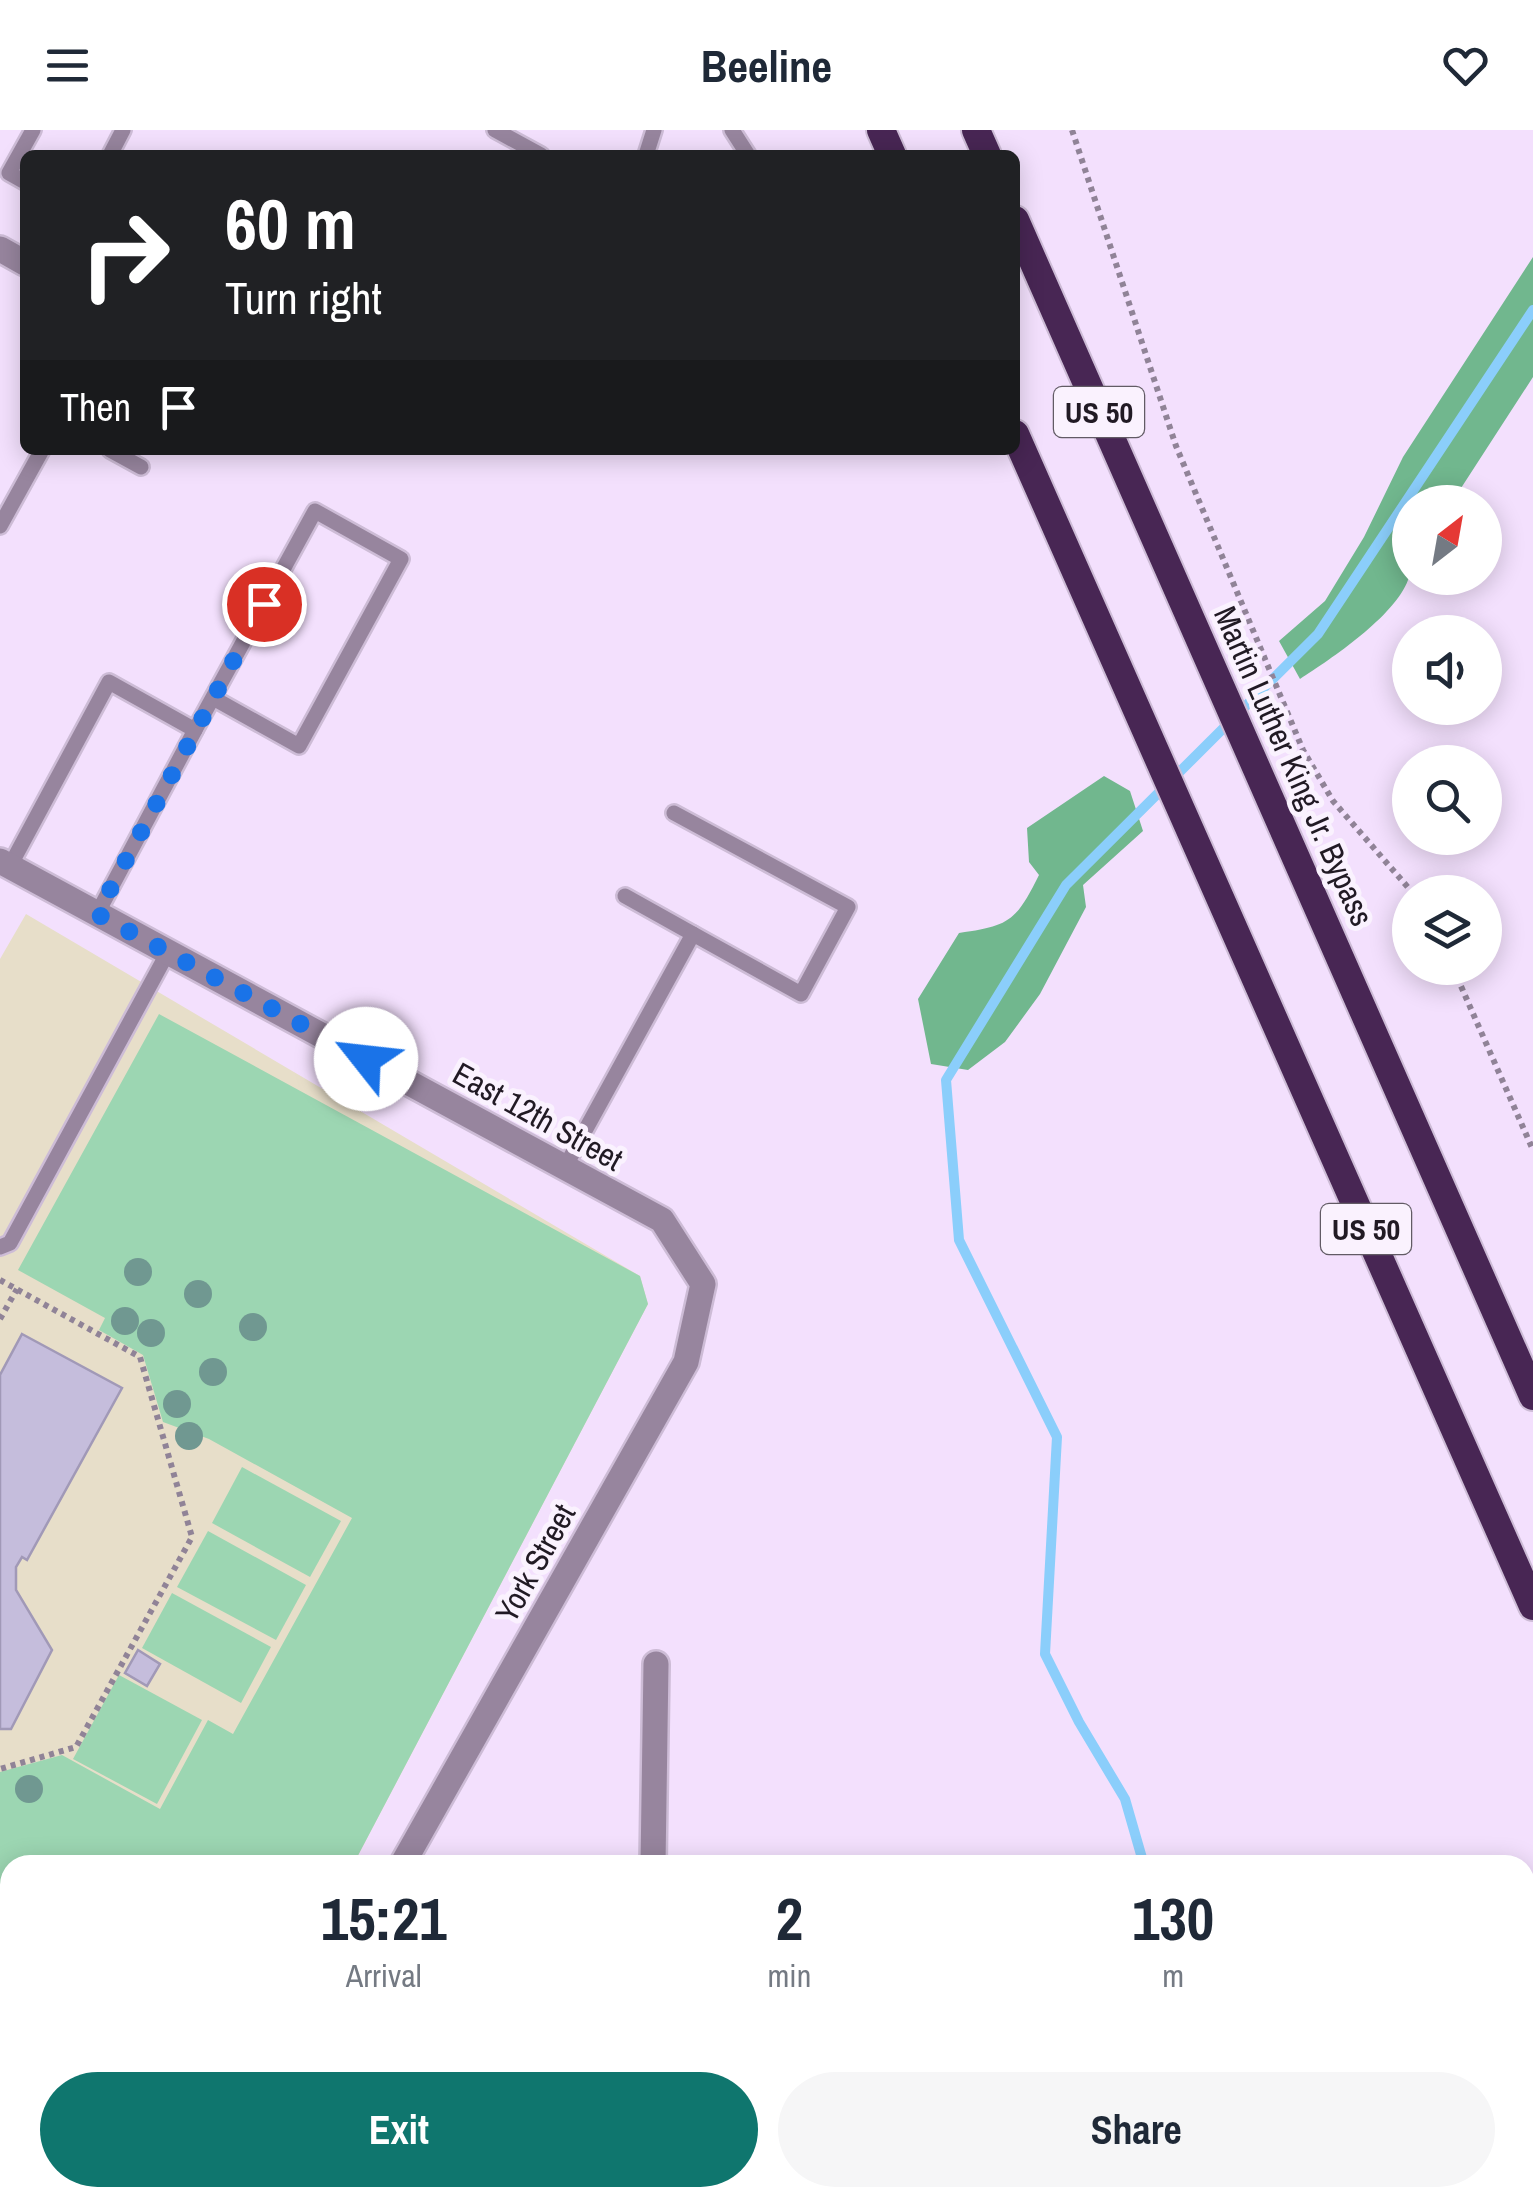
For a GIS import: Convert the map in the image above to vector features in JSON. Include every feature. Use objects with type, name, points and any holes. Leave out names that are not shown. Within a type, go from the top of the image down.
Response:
[{"type":"highway","name":"Martin Luther King Jr. Bypass","points":[[1020,231],[1533,1396]]},
{"type":"highway","name":"US 50","points":[[1020,445],[1533,1606]]},
{"type":"street","name":"East 12th Street","points":[[3,870],[97,914],[662,1220],[704,1284]]},
{"type":"street","name":"York Street","points":[[408,1855],[686,1362],[704,1284]]},
{"type":"street","points":[[653,1855],[656,1664]]},
{"type":"lane","points":[[495,130],[532,150]]},
{"type":"lane","points":[[20,153],[9,173],[20,179]]},
{"type":"lane","points":[[0,526],[39,455]]},
{"type":"lane","points":[[119,455],[141,468]]},
{"type":"lane","points":[[97,914],[195,730],[315,512],[401,559],[298,746],[213,698]]},
{"type":"lane","points":[[3,870],[109,682],[195,730]]},
{"type":"lane","points":[[624,896],[801,994],[848,906],[674,813]]},
{"type":"lane","points":[[565,1167],[693,934]]},
{"type":"lane","points":[[0,1247],[10,1243],[168,952]]},
{"type":"path","points":[[1072,130],[1176,446],[1226,572],[1304,750],[1333,801],[1397,875]]},
{"type":"path","points":[[1460,985],[1533,1150]]},
{"type":"path","points":[[0,1280],[140,1357],[192,1537],[76,1747],[0,1769]]},
{"type":"path","points":[[0,1319],[17,1289]]},
{"type":"shaded area","points":[[26,914],[640,1276],[648,1304],[358,1855],[0,1855],[0,959]]},
{"type":"green space","points":[[1533,257],[1533,377],[1463,485],[1392,485],[1392,595],[1400,595],[1361,636],[1300,679],[1279,641],[1325,601],[1364,537],[1403,457]]},
{"type":"green space","points":[[1104,776],[1130,791],[1143,831],[1083,885],[1086,907],[1040,994],[1005,1042],[968,1070],[931,1064],[918,999],[959,933],[1001,924],[1024,902],[1039,875],[1029,862],[1027,828]]},
{"type":"green space","points":[[159,1014],[640,1276],[648,1304],[358,1855],[0,1855],[0,1772],[62,1755],[160,1809],[208,1720],[233,1734],[352,1518],[209,1439],[163,1422],[143,1355],[99,1330],[105,1318],[18,1270]]},
{"type":"green space","points":[[242,1467],[341,1521],[310,1577],[212,1523]]},
{"type":"green space","points":[[208,1531],[306,1585],[276,1640],[177,1587]]},
{"type":"green space","points":[[172,1593],[271,1647],[241,1703],[142,1648]]},
{"type":"green space","points":[[119,1675],[202,1720],[157,1804],[73,1759]]},
{"type":"building","points":[[22,1334],[122,1388],[27,1560],[22,1557],[16,1567],[16,1590],[52,1650],[11,1729],[0,1729],[0,1375]]},
{"type":"building","points":[[138,1650],[160,1664],[147,1686],[125,1673]]},
{"type":"waterway","points":[[1141,1855],[1125,1799],[1079,1722],[1045,1654],[1057,1437],[959,1240],[946,1080],[1066,885],[1318,634],[1533,310]]},
{"type":"route","points":[[264,604],[97,914],[366,1059]]}]
